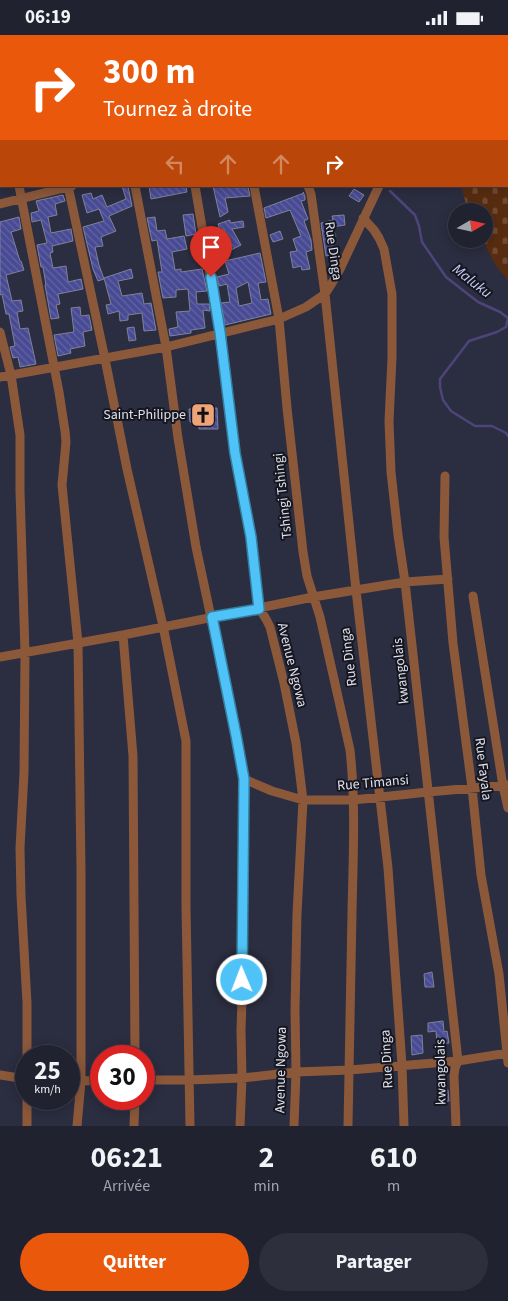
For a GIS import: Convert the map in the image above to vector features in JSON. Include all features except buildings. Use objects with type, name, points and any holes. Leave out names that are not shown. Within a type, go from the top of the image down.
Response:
[{"type":"street","points":[[19,187],[59,391],[66,441],[62,485],[78,643],[81,1081],[77,1126]]},
{"type":"street","points":[[0,205],[70,187],[126,469],[163,626],[186,741],[186,906],[190,1126]]},
{"type":"street","points":[[135,187],[166,347],[178,438],[196,547],[244,779],[240,1126]]},
{"type":"street","name":"Avenue Ngowa","points":[[195,187],[220,332],[235,453],[251,537],[259,609],[270,627],[284,683],[296,743],[303,800],[297,914],[294,1126]]},
{"type":"street","name":"Tshingi Tshingi","points":[[254,187],[278,319],[307,576],[320,617],[350,750],[353,800],[348,1126]]},
{"type":"street","name":"Rue Dinga","points":[[308,187],[311,194],[325,294],[388,868],[402,1065],[404,1126]]},
{"type":"street","points":[[0,377],[166,347],[278,319],[306,307],[325,294],[340,269],[378,187]]},
{"type":"street","name":"kwangolais","points":[[363,218],[374,229],[381,244],[392,294],[392,358],[389,421],[392,481],[458,1061],[454,1068],[456,1126]]},
{"type":"street","points":[[0,332],[10,375],[20,435],[25,652],[24,773],[20,848],[27,1045]]},
{"type":"street","name":"Rue Fayala","points":[[445,476],[444,531],[453,643],[481,875],[499,974],[508,1057]]},
{"type":"street","points":[[0,657],[259,609],[313,597],[405,582],[448,579]]},
{"type":"street","points":[[473,596],[506,785],[508,809]]},
{"type":"street","points":[[123,635],[133,756],[135,1045]]},
{"type":"street","name":"Rue Timansi","points":[[244,779],[272,791],[303,800],[353,800],[506,785]]},
{"type":"street","points":[[155,1080],[242,1078],[296,1072],[350,1070],[508,1057]]},
{"type":"street","points":[[0,1075],[15,1077]]},
{"type":"street","points":[[81,1081],[90,1081]]},
{"type":"street","points":[[27,1110],[27,1126]]},
{"type":"street","points":[[134,1126],[135,1110]]},
{"type":"green space","points":[[461,187],[508,187],[508,280],[496,266],[487,248],[493,248],[493,203],[466,203]]},
{"type":"waterway","name":"Maluku","points":[[390,191],[415,215],[422,242],[446,277],[478,302],[500,312],[508,318],[506,327],[469,341],[440,379],[443,400],[451,411],[475,426],[492,426],[508,436]]},
{"type":"place","name":"Saint-Philippe","points":[[203,415]]},
{"type":"route","points":[[211,277],[235,453],[251,537],[259,609],[212,617],[244,779],[242,980]]}]
